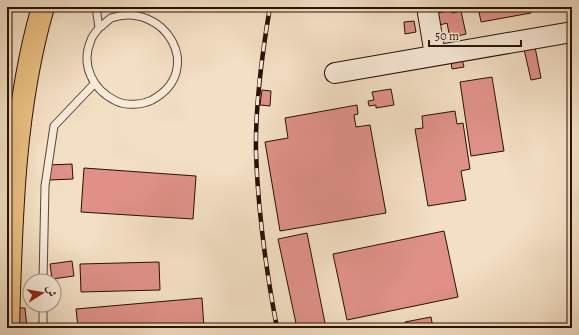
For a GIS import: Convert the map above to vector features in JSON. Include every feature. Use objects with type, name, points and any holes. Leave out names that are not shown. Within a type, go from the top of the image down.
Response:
[{"type":"highway","points":[[8,328],[10,224],[18,135],[33,39],[43,7]]},
{"type":"street","points":[[427,7],[435,56]]},
{"type":"street","points":[[335,73],[572,32]]},
{"type":"lane","points":[[96,7],[99,28]]},
{"type":"lane","points":[[125,13],[140,13],[154,18],[166,27],[174,40],[178,55],[177,70],[171,84],[161,95],[148,102],[133,105],[118,102],[105,95],[94,84],[88,70],[87,55],[91,40],[99,28],[111,18],[125,13]]},
{"type":"lane","points":[[43,273],[45,186],[54,126],[94,84]]},
{"type":"lane","points":[[43,313],[43,328]]},
{"type":"building","points":[[478,7],[530,7],[531,13],[481,22]]},
{"type":"building","points":[[451,10],[452,13],[461,11],[466,34],[450,38],[447,23],[440,25],[438,13]]},
{"type":"building","points":[[414,21],[416,32],[405,34],[404,22]]},
{"type":"building","points":[[535,47],[541,78],[531,80],[524,49]]},
{"type":"building","points":[[462,59],[464,67],[452,69],[451,61]]},
{"type":"building","points":[[492,77],[504,151],[471,156],[460,82]]},
{"type":"building","points":[[391,89],[394,105],[376,108],[376,105],[369,106],[368,101],[374,100],[372,92]]},
{"type":"building","points":[[262,90],[271,91],[270,106],[260,105]]},
{"type":"building","points":[[357,105],[358,114],[354,115],[356,127],[370,125],[386,213],[280,231],[265,142],[288,138],[285,118]]},
{"type":"building","points":[[455,111],[457,124],[463,123],[470,169],[461,171],[466,200],[428,206],[415,129],[423,128],[422,116]]},
{"type":"building","points":[[72,164],[73,179],[49,180],[48,165]]},
{"type":"building","points":[[84,168],[196,176],[193,219],[81,212]]},
{"type":"building","points":[[444,231],[458,297],[347,320],[333,254]]},
{"type":"building","points":[[307,233],[326,328],[297,328],[278,239]]},
{"type":"building","points":[[72,261],[74,276],[62,278],[62,273],[51,273],[50,264]]},
{"type":"building","points":[[159,262],[160,290],[81,292],[80,264]]},
{"type":"building","points":[[202,298],[204,328],[78,328],[76,309]]},
{"type":"building","points":[[17,308],[22,308],[22,313],[26,313],[27,328],[19,328]]},
{"type":"building","points":[[431,317],[433,328],[406,328],[405,322]]},
{"type":"railway","points":[[270,7],[260,79],[256,153],[263,240],[277,328]]}]
